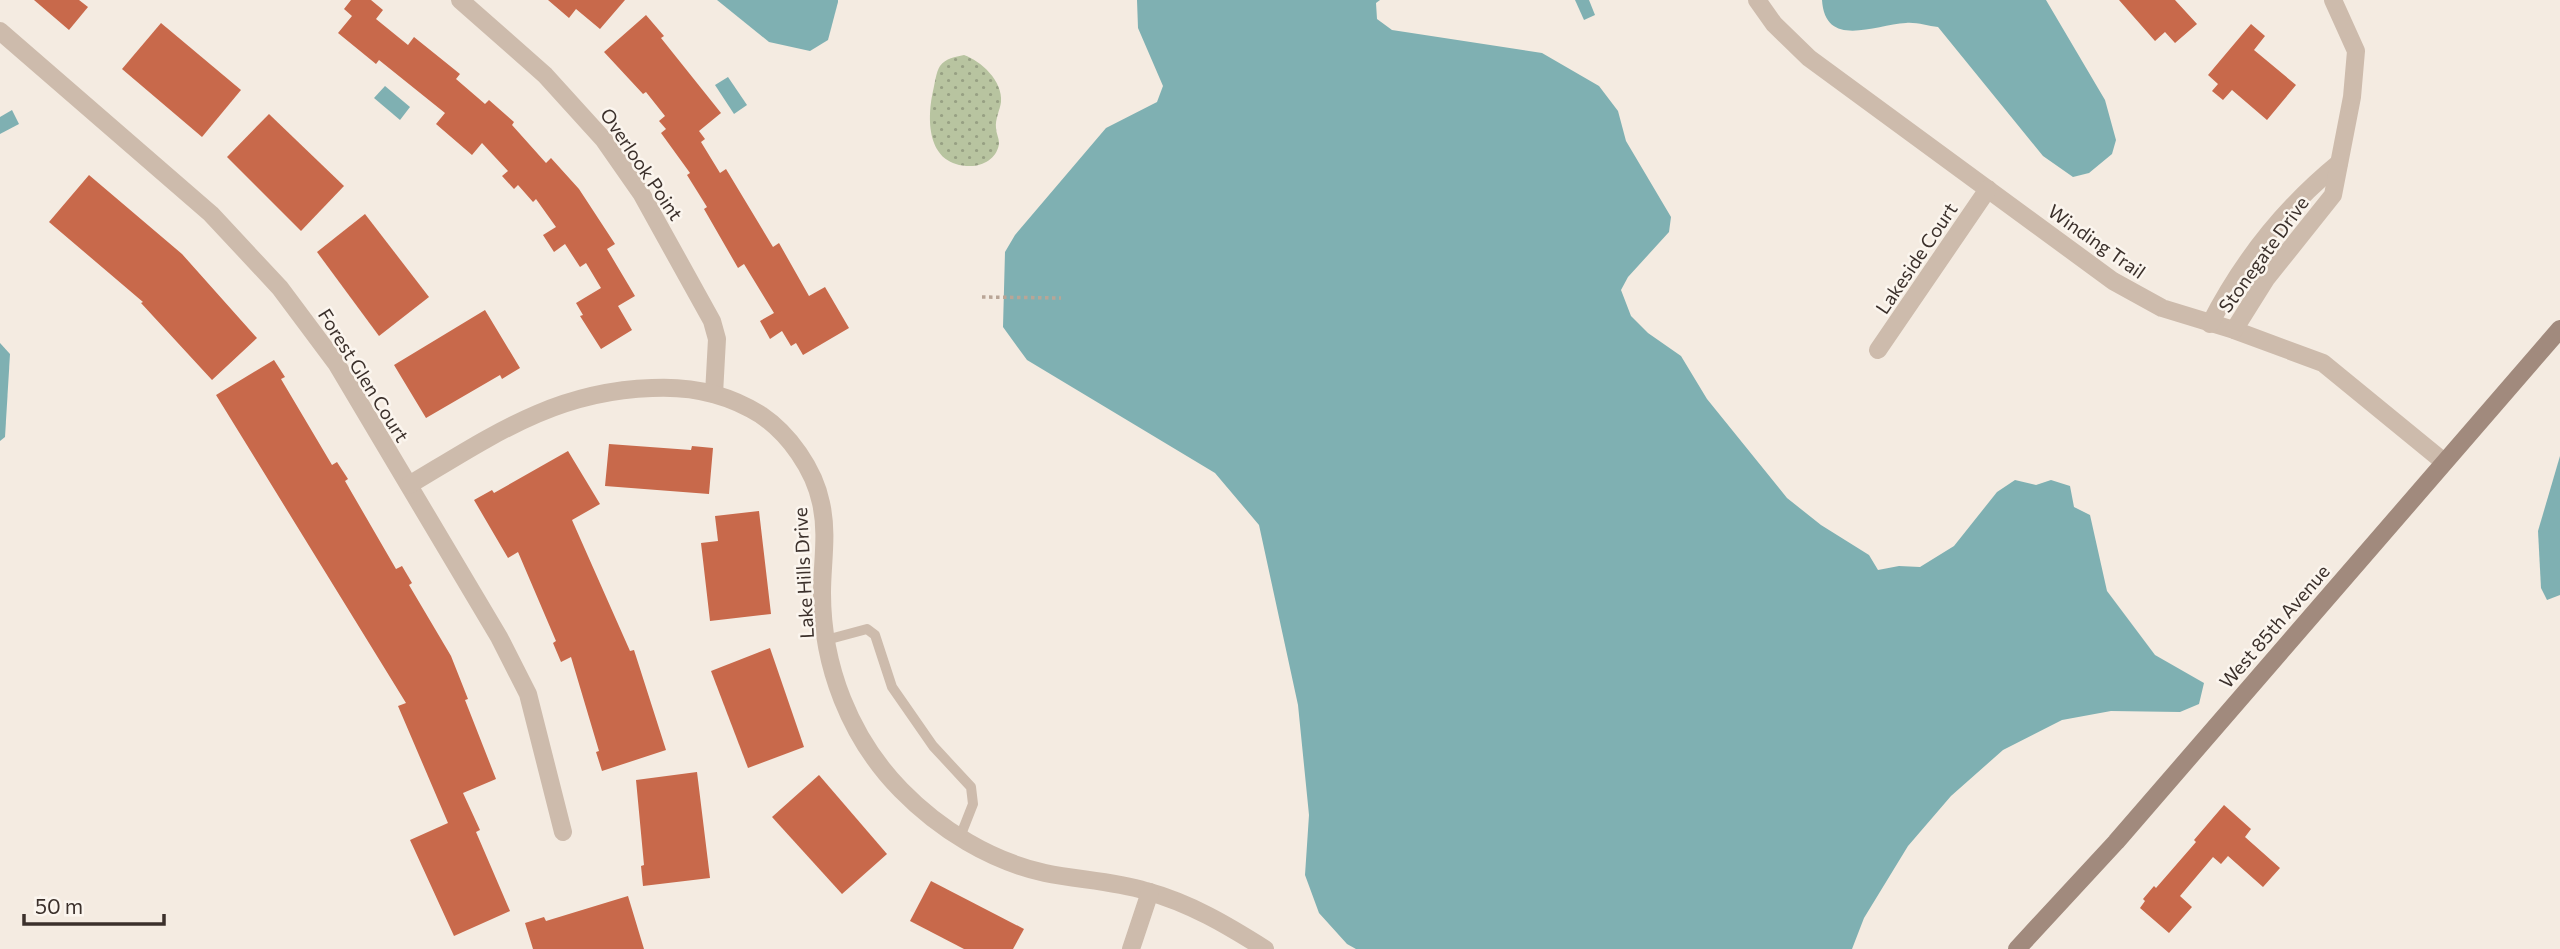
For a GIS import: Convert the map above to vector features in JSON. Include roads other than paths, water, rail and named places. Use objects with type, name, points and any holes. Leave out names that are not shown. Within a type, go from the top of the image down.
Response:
[{"type":"street","name":"Overlook Point","points":[[460,0],[569,99],[610,148],[641,193],[712,321],[718,356],[714,394]]},
{"type":"street","name":"Winding Trail","points":[[1757,0],[1774,24],[1809,58],[2113,281],[2162,308],[2234,330],[2323,363],[2444,462]]},
{"type":"street","name":"Stonegate Drive","points":[[2234,330],[2266,279],[2333,195],[2352,97],[2356,51],[2333,0]]},
{"type":"street","name":"Forest Glen Court","points":[[0,31],[197,201],[258,263],[323,344],[499,637],[524,685],[563,832]]},
{"type":"street","name":"Stonegate Drive","points":[[2210,324],[2227,290],[2280,221],[2308,188],[2339,163]]},
{"type":"street","name":"Lakeside Court","points":[[1878,351],[1988,189]]},
{"type":"street","name":"West 85th Avenue","points":[[2017,949],[2116,842],[2560,329]]},
{"type":"street","name":"Lake Hills Drive","points":[[409,485],[513,424],[550,407],[587,395],[659,387],[698,390],[749,408],[772,424],[794,447],[821,499],[824,519],[822,590],[826,640],[833,674],[860,737],[899,788],[930,816],[993,855],[1030,869],[1108,881],[1150,892],[1204,912],[1265,949]]},
{"type":"street","points":[[1131,949],[1150,892]]},
{"type":"lane","points":[[826,640],[867,629],[875,635],[892,687],[933,746],[971,787],[973,804],[960,837]]},
{"type":"water","points":[[717,0],[838,2],[828,40],[810,51],[769,42]]},
{"type":"water","points":[[1137,0],[1380,0],[1376,3],[1377,19],[1392,30],[1542,53],[1599,86],[1618,111],[1626,141],[1671,217],[1669,232],[1628,277],[1621,290],[1631,316],[1648,333],[1681,356],[1707,399],[1787,498],[1821,525],[1869,555],[1878,570],[1899,566],[1920,567],[1954,546],[1997,492],[2015,480],[2036,485],[2051,480],[2070,486],[2074,507],[2090,515],[2107,591],[2155,655],[2204,683],[2199,704],[2180,712],[2111,711],[2062,720],[2003,750],[1951,796],[1908,846],[1864,918],[1852,949],[1356,949],[1347,944],[1319,913],[1305,875],[1309,815],[1298,705],[1259,525],[1215,473],[1027,360],[1003,327],[1005,252],[1015,235],[1106,128],[1157,102],[1163,86],[1138,28]]},
{"type":"water","points":[[1575,0],[1589,0],[1595,15],[1584,20]]},
{"type":"water","points":[[1822,0],[2046,0],[2105,100],[2116,140],[2112,154],[2089,173],[2073,177],[2043,156],[1938,27],[1910,23],[1866,30],[1841,29],[1832,25],[1825,15]]},
{"type":"water","points":[[728,77],[747,105],[734,114],[715,85]]},
{"type":"water","points":[[385,86],[410,107],[400,120],[374,98]]},
{"type":"water","points":[[12,110],[19,124],[0,134],[0,117]]},
{"type":"water","points":[[0,343],[10,354],[5,437],[0,441]]},
{"type":"water","points":[[2560,456],[2560,595],[2547,600],[2541,588],[2538,531]]}]
